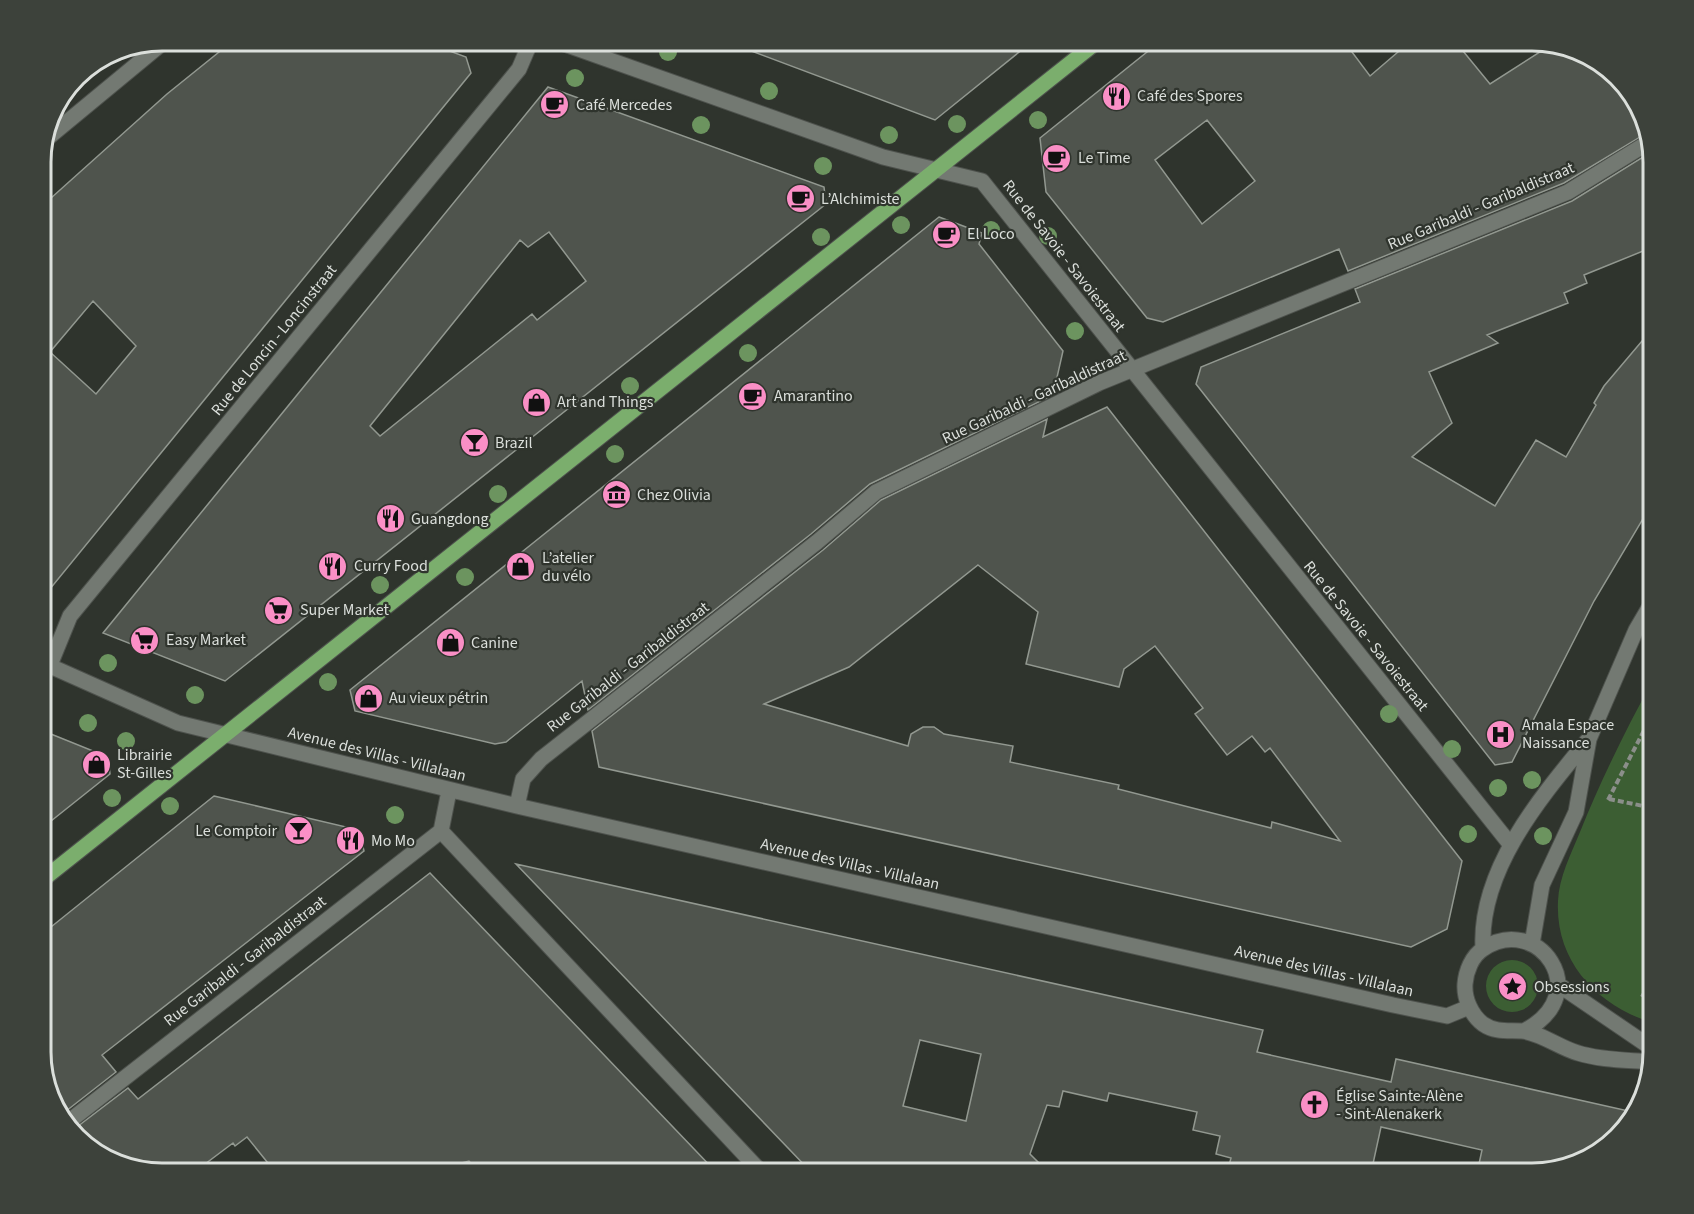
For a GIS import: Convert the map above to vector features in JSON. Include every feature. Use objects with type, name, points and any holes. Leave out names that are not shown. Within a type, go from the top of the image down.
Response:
[{"type":"main road","points":[[51,874],[223,734],[1084,51]]},
{"type":"street","name":"Rue de Loncin - Loncinstraat","points":[[51,654],[70,616],[519,69],[526,51]]},
{"type":"street","name":"Rue de Savoie - Savoiestraat","points":[[587,51],[884,157],[982,181],[1131,371],[1510,844]]},
{"type":"street","points":[[55,131],[151,52]]},
{"type":"street","name":"Rue Garibaldi - Garibaldistraat","points":[[517,806],[523,779],[541,759],[808,549],[876,492],[1099,383],[1568,192],[1642,147]]},
{"type":"street","points":[[1532,944],[1542,885],[1576,812],[1589,738],[1643,618]]},
{"type":"street","name":"Avenue des Villas - Villalaan","points":[[51,666],[178,723],[449,791],[1404,1007],[1448,1016],[1469,1007]]},
{"type":"street","points":[[1483,948],[1482,922],[1510,844],[1544,794],[1589,738]]},
{"type":"street","points":[[449,791],[441,831],[753,1163]]},
{"type":"street","name":"Rue Garibaldi - Garibaldistraat","points":[[73,1118],[441,831]]},
{"type":"street","points":[[1507,939],[1532,944],[1546,954],[1555,969],[1559,985],[1554,1006],[1542,1022],[1524,1031],[1503,1032],[1483,1024],[1469,1007],[1464,992],[1466,975],[1472,960],[1483,948],[1507,939]]},
{"type":"street","points":[[1559,985],[1643,1042]]},
{"type":"street","points":[[1524,1031],[1579,1054],[1642,1061]]},
{"type":"path","points":[[1605,807],[1643,733]]},
{"type":"path","points":[[1609,799],[1643,806]]},
{"type":"green space","points":[[1643,698],[1643,1019],[1615,1005],[1598,993],[1572,962],[1559,923],[1558,901],[1569,857]]},
{"type":"green space","points":[[1507,960],[1517,960],[1531,967],[1538,986],[1531,1005],[1517,1012],[1507,1012],[1497,1008],[1490,1001],[1486,991],[1486,981],[1490,971],[1497,964]]},
{"type":"building","points":[[220,51],[450,51],[466,57],[471,73],[51,588],[51,353],[96,394],[136,346],[93,301],[51,351],[51,198],[167,94]]},
{"type":"building","points":[[751,51],[1020,51],[935,120]]},
{"type":"building","points":[[1148,51],[1351,51],[1370,76],[1399,51],[1463,51],[1490,84],[1540,52],[1553,53],[1574,59],[1605,79],[1624,100],[1632,113],[1640,137],[1564,183],[1348,271],[1339,249],[1163,322],[1147,318],[1046,192],[1040,138]],"holes":[[[1207,120],[1255,181],[1202,224],[1155,160]]]},
{"type":"building","points":[[548,87],[824,187],[826,204],[225,681],[103,633]],"holes":[[[549,232],[586,281],[537,320],[532,314],[380,436],[370,426],[520,240],[528,247]]]},
{"type":"building","points":[[1643,157],[1643,251],[1584,275],[1587,283],[1564,293],[1568,303],[1487,335],[1498,343],[1429,372],[1452,423],[1412,457],[1495,506],[1536,440],[1566,457],[1596,405],[1594,403],[1604,386],[1643,340],[1643,519],[1594,601],[1512,762],[1495,765],[1196,384],[1201,367],[1360,302],[1355,289],[1572,201]]},
{"type":"building","points":[[939,217],[982,233],[979,244],[1063,351],[1053,395],[870,484],[811,534],[588,710],[582,681],[506,742],[495,744],[355,711],[350,690]]},
{"type":"building","points":[[1107,407],[1462,861],[1447,929],[1411,947],[599,767],[592,731],[823,550],[881,500],[1047,419],[1043,437]],"holes":[[[978,565],[1038,612],[1026,664],[1119,687],[1124,669],[1155,646],[1203,708],[1195,714],[1227,755],[1252,736],[1265,752],[1270,748],[1340,841],[1272,822],[1271,828],[1118,789],[1119,785],[1010,762],[1013,746],[944,734],[934,727],[923,727],[911,734],[908,746],[764,704],[849,667]]]},
{"type":"building","points":[[51,734],[108,757],[110,774],[51,821]]},
{"type":"building","points":[[214,796],[359,830],[364,851],[102,1055],[116,1072],[67,1110],[59,1094],[51,1059],[51,927]]},
{"type":"building","points":[[516,864],[1263,1030],[1257,1052],[1391,1082],[1396,1059],[1626,1110],[1610,1130],[1581,1152],[1539,1163],[1479,1163],[1482,1150],[1381,1127],[1373,1163],[1230,1163],[1231,1158],[1216,1154],[1220,1136],[1193,1130],[1197,1112],[1109,1093],[1107,1101],[1063,1091],[1059,1107],[1047,1105],[1030,1154],[1039,1163],[802,1163]],"holes":[[[920,1040],[981,1054],[966,1121],[903,1106]]]},
{"type":"building","points":[[430,873],[707,1163],[471,1163],[469,1161],[461,1163],[268,1163],[247,1137],[235,1146],[233,1143],[206,1163],[155,1163],[113,1152],[95,1140],[79,1125],[128,1088],[138,1099]]},
{"type":"place","name":"Café des Spores","points":[[1116,96]]},
{"type":"place","name":"Café Mercedes","points":[[555,105]]},
{"type":"place","name":"Le Time","points":[[1057,158]]},
{"type":"place","name":"L’Alchimiste","points":[[800,199]]},
{"type":"place","name":"El Loco","points":[[946,234]]},
{"type":"place","name":"Amarantino","points":[[753,396]]},
{"type":"place","name":"Art and Things","points":[[536,402]]},
{"type":"place","name":"Brazil","points":[[474,443]]},
{"type":"place","name":"Chez Olivia","points":[[616,495]]},
{"type":"place","name":"Guangdong","points":[[390,519]]},
{"type":"place","name":"Curry Food","points":[[333,566]]},
{"type":"place","name":"L’atelier du vélo","points":[[521,567]]},
{"type":"place","name":"Super Market","points":[[279,610]]},
{"type":"place","name":"Easy Market","points":[[145,640]]},
{"type":"place","name":"Canine","points":[[450,643]]},
{"type":"place","name":"Au vieux pétrin","points":[[368,698]]},
{"type":"place","name":"Amala Espace Naissance","points":[[1501,734]]},
{"type":"place","name":"Librairie St-Gilles","points":[[96,764]]},
{"type":"place","name":"Le Comptoir","points":[[298,831]]},
{"type":"place","name":"Mo Mo","points":[[350,841]]},
{"type":"place","name":"Obsessions","points":[[1513,987]]},
{"type":"place","name":"Église Sainte-Alène - Sint-Alenakerk","points":[[1315,1105]]}]
